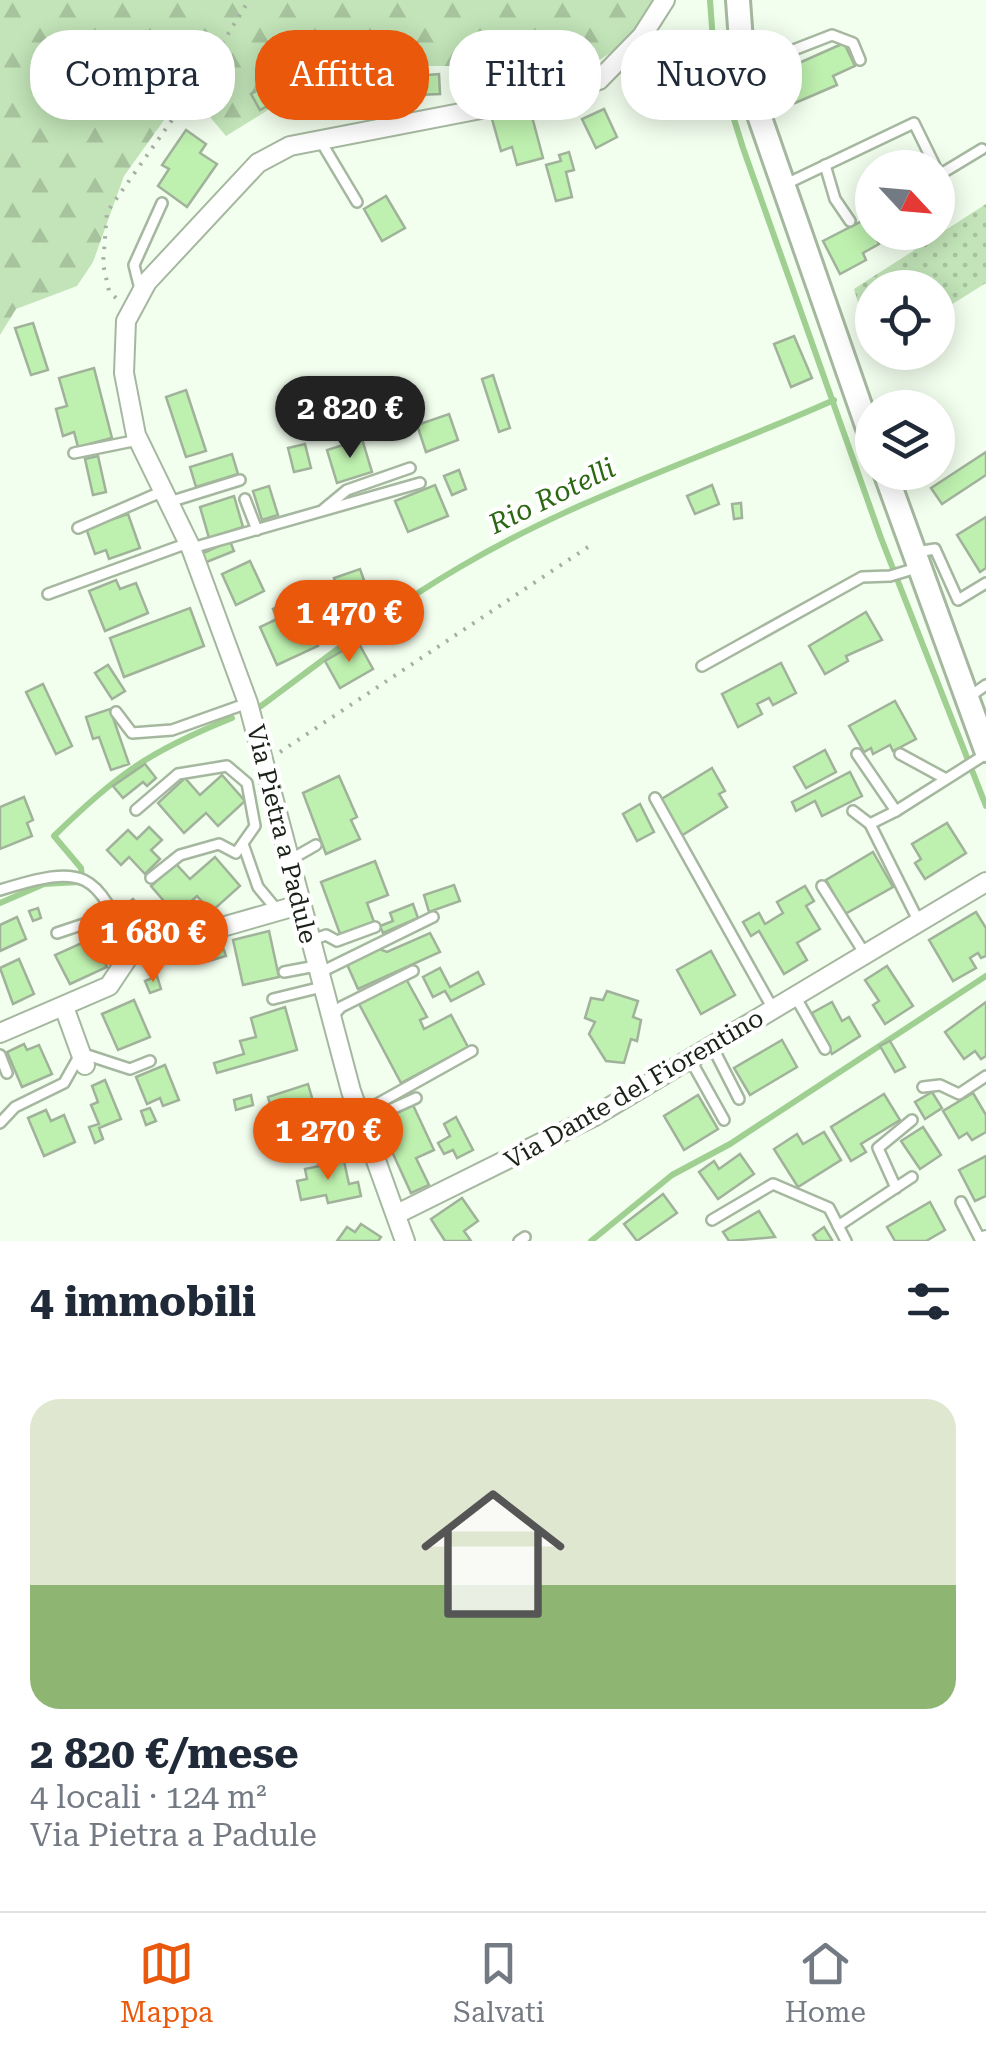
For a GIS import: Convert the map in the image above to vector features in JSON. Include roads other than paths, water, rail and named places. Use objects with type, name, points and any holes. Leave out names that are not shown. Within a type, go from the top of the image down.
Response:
[{"type":"street","name":"Via Pietra a Padule","points":[[405,1241],[331,1019],[248,702],[189,546],[138,440],[124,373],[126,320],[141,293],[258,163],[290,146],[548,96],[599,80],[642,36],[666,0]]},
{"type":"street","points":[[738,0],[740,30]]},
{"type":"street","points":[[760,120],[855,392]]},
{"type":"street","points":[[891,490],[915,563],[977,691],[984,754]]},
{"type":"street","name":"Via Dante del Fiorentino","points":[[397,1214],[594,1118],[986,882]]},
{"type":"street","points":[[0,1033],[109,986],[131,953],[299,905]]},
{"type":"street","points":[[64,1007],[83,1059]]},
{"type":"lane","points":[[802,46],[832,35],[854,43],[860,60]]},
{"type":"lane","points":[[857,150],[914,122],[927,150]]},
{"type":"lane","points":[[320,140],[357,202]]},
{"type":"lane","points":[[955,164],[982,149]]},
{"type":"lane","points":[[782,186],[855,151]]},
{"type":"lane","points":[[826,165],[836,200],[850,221]]},
{"type":"lane","points":[[141,293],[134,265],[162,203]]},
{"type":"lane","points":[[74,454],[138,440]]},
{"type":"lane","points":[[322,511],[347,490],[410,468]]},
{"type":"lane","points":[[78,528],[164,498],[240,480]]},
{"type":"lane","points":[[48,594],[189,546],[420,482]]},
{"type":"lane","points":[[245,499],[257,530]]},
{"type":"lane","points":[[702,666],[862,578],[890,576],[935,549],[958,600],[986,583]]},
{"type":"lane","points":[[116,712],[132,733],[172,730],[248,702]]},
{"type":"lane","points":[[857,754],[896,811]]},
{"type":"lane","points":[[900,754],[946,779]]},
{"type":"lane","points":[[870,824],[984,754]]},
{"type":"lane","points":[[136,810],[178,774],[226,766],[246,783],[255,826],[236,854],[219,844],[180,856],[151,878]]},
{"type":"lane","points":[[655,798],[773,1009]]},
{"type":"lane","points":[[853,812],[870,824],[919,922]]},
{"type":"lane","points":[[243,844],[258,887],[278,911]]},
{"type":"lane","points":[[288,861],[316,846]]},
{"type":"lane","points":[[0,890],[57,872],[79,877],[94,887],[114,914],[131,953]]},
{"type":"lane","points":[[822,886],[865,954]]},
{"type":"lane","points":[[57,932],[114,914]]},
{"type":"lane","points":[[274,1000],[432,917]]},
{"type":"lane","points":[[309,941],[326,936],[337,940],[375,927]]},
{"type":"lane","points":[[331,1019],[341,1007],[413,971]]},
{"type":"lane","points":[[284,972],[319,975]]},
{"type":"lane","points":[[795,996],[825,1049]]},
{"type":"lane","points":[[712,1046],[739,1099]]},
{"type":"lane","points":[[362,1118],[376,1101],[472,1051]]},
{"type":"lane","points":[[0,1055],[6,1074]]},
{"type":"lane","points":[[0,1124],[15,1108],[64,1084],[83,1059],[130,1068],[150,1061]]},
{"type":"lane","points":[[690,1060],[724,1120]]},
{"type":"lane","points":[[923,1087],[940,1085],[959,1094],[986,1076]]},
{"type":"lane","points":[[362,1118],[416,1098]]},
{"type":"lane","points":[[896,1188],[878,1148],[912,1120]]},
{"type":"lane","points":[[838,1226],[912,1177]]},
{"type":"lane","points":[[712,1220],[773,1184],[828,1208],[846,1241]]},
{"type":"lane","points":[[961,1202],[984,1241]]},
{"type":"waterway","points":[[710,0],[714,55],[743,148],[881,538],[986,806]]},
{"type":"waterway","name":"Rio Rotelli","points":[[261,706],[409,599],[505,542],[597,498],[834,400]]},
{"type":"waterway","name":"Rio Rotelli","points":[[82,877],[81,868],[54,836],[136,766],[232,718]]},
{"type":"waterway","name":"Rio Rotelli","points":[[0,903],[44,884],[79,882]]},
{"type":"waterway","points":[[591,1241],[672,1175],[730,1144],[986,976]]}]
